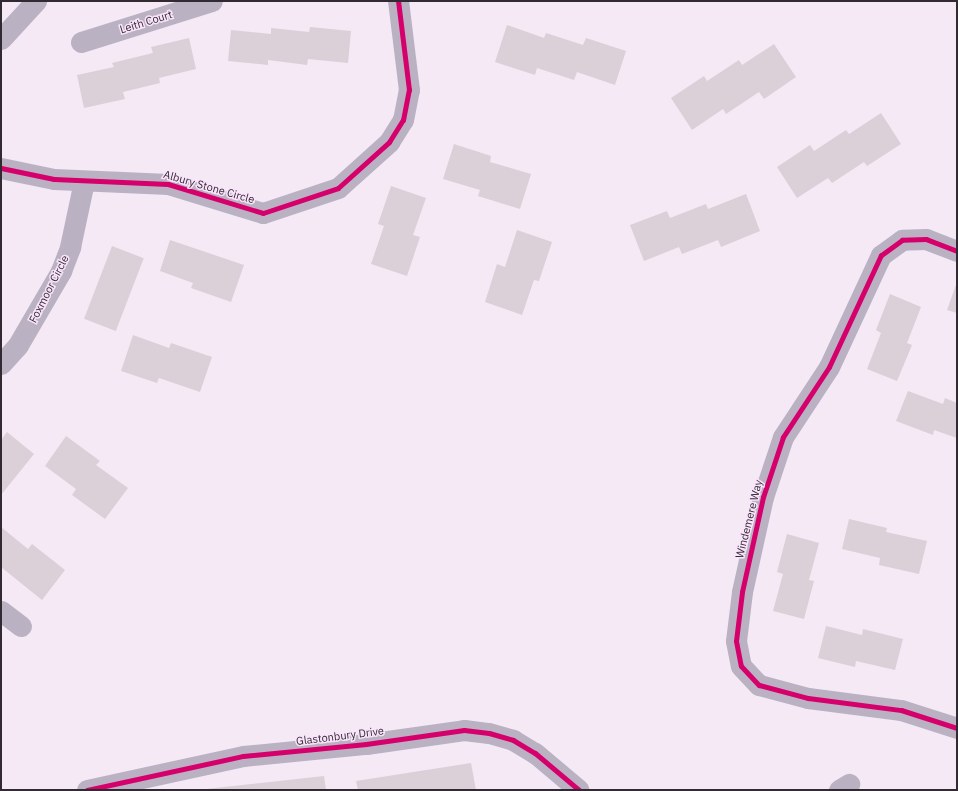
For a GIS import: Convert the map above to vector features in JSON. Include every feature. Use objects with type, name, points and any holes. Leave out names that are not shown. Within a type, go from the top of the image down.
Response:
[{"type":"street","points":[[2,35],[36,1]]},
{"type":"street","name":"Leith Court","points":[[81,42],[212,1]]},
{"type":"street","name":"Albury Stone Circle","points":[[1,168],[54,179],[84,181],[143,181],[168,184],[263,213],[338,188],[389,142],[403,120],[409,90],[398,1]]},
{"type":"street","name":"Foxmoor Circle","points":[[1,364],[18,345],[61,271],[70,248],[84,181]]},
{"type":"street","name":"Windemere Way","points":[[957,251],[926,239],[902,240],[881,255],[829,367],[783,437],[763,497],[742,592],[736,641],[741,666],[759,685],[808,698],[901,710],[957,728]]},
{"type":"street","points":[[1,611],[21,626]]},
{"type":"street","name":"Glastonbury Drive","points":[[87,790],[243,756],[366,744],[464,730],[489,733],[513,740],[535,753],[560,784],[579,790]]},
{"type":"building","points":[[507,25],[544,38],[546,33],[583,45],[586,38],[626,51],[615,85],[577,72],[574,80],[537,68],[535,75],[495,62]]},
{"type":"building","points":[[310,27],[351,31],[348,63],[308,59],[307,65],[268,60],[268,65],[228,61],[231,30],[271,34],[271,28],[309,32]]},
{"type":"building","points":[[189,38],[196,69],[159,78],[160,83],[123,92],[125,99],[84,108],[77,75],[114,67],[112,63],[153,53],[151,47]]},
{"type":"building","points":[[774,44],[796,77],[764,99],[759,92],[726,114],[723,109],[692,130],[671,98],[704,76],[707,81],[739,60],[742,65]]},
{"type":"building","points":[[881,113],[901,144],[867,166],[864,162],[832,183],[828,178],[797,198],[777,167],[810,145],[814,151],[846,130],[849,134]]},
{"type":"building","points":[[454,144],[491,156],[490,162],[531,174],[520,209],[478,196],[480,190],[443,179]]},
{"type":"building","points":[[391,186],[426,198],[413,235],[420,237],[407,276],[371,264],[384,226],[378,224]]},
{"type":"building","points":[[746,194],[760,231],[721,247],[718,240],[682,254],[679,247],[644,261],[630,225],[667,211],[670,218],[706,204],[708,209]]},
{"type":"building","points":[[517,230],[552,242],[539,281],[534,280],[522,315],[485,302],[497,264],[505,267]]},
{"type":"building","points":[[170,240],[244,265],[231,302],[191,288],[193,283],[160,271]]},
{"type":"building","points":[[112,246],[144,258],[116,331],[84,319]]},
{"type":"building","points":[[957,282],[957,313],[947,310]]},
{"type":"building","points":[[890,294],[921,307],[907,343],[912,345],[897,381],[867,369],[881,333],[876,330]]},
{"type":"building","points":[[133,335],[169,348],[171,343],[212,357],[200,392],[159,378],[157,383],[121,371]]},
{"type":"building","points":[[908,391],[943,404],[945,398],[957,403],[957,438],[934,430],[933,435],[896,421]]},
{"type":"building","points":[[7,432],[34,454],[1,495],[1,440]]},
{"type":"building","points":[[66,436],[100,461],[96,465],[128,488],[105,519],[72,495],[76,489],[45,466]]},
{"type":"building","points":[[849,519],[887,528],[886,532],[927,541],[919,574],[879,565],[880,558],[842,549]]},
{"type":"building","points":[[1,527],[28,549],[32,544],[65,570],[42,600],[1,567]]},
{"type":"building","points":[[787,534],[819,543],[809,580],[814,581],[804,619],[773,611],[783,574],[777,572]]},
{"type":"building","points":[[826,626],[862,635],[863,629],[903,639],[895,670],[856,661],[855,667],[818,658]]},
{"type":"building","points":[[471,763],[476,790],[358,790],[356,781]]},
{"type":"building","points":[[324,776],[326,790],[206,790],[206,789]]},
{"type":"cycle path","points":[[1,168],[54,179],[168,184],[263,213],[338,188],[389,142],[403,120],[409,90],[398,1]]},
{"type":"cycle path","points":[[957,251],[926,239],[902,240],[881,255],[829,367],[783,437],[763,497],[742,592],[736,641],[741,666],[759,685],[808,698],[901,710],[957,728]]},
{"type":"cycle path","points":[[87,790],[243,756],[366,744],[464,730],[489,733],[513,740],[535,753],[579,790]]}]
